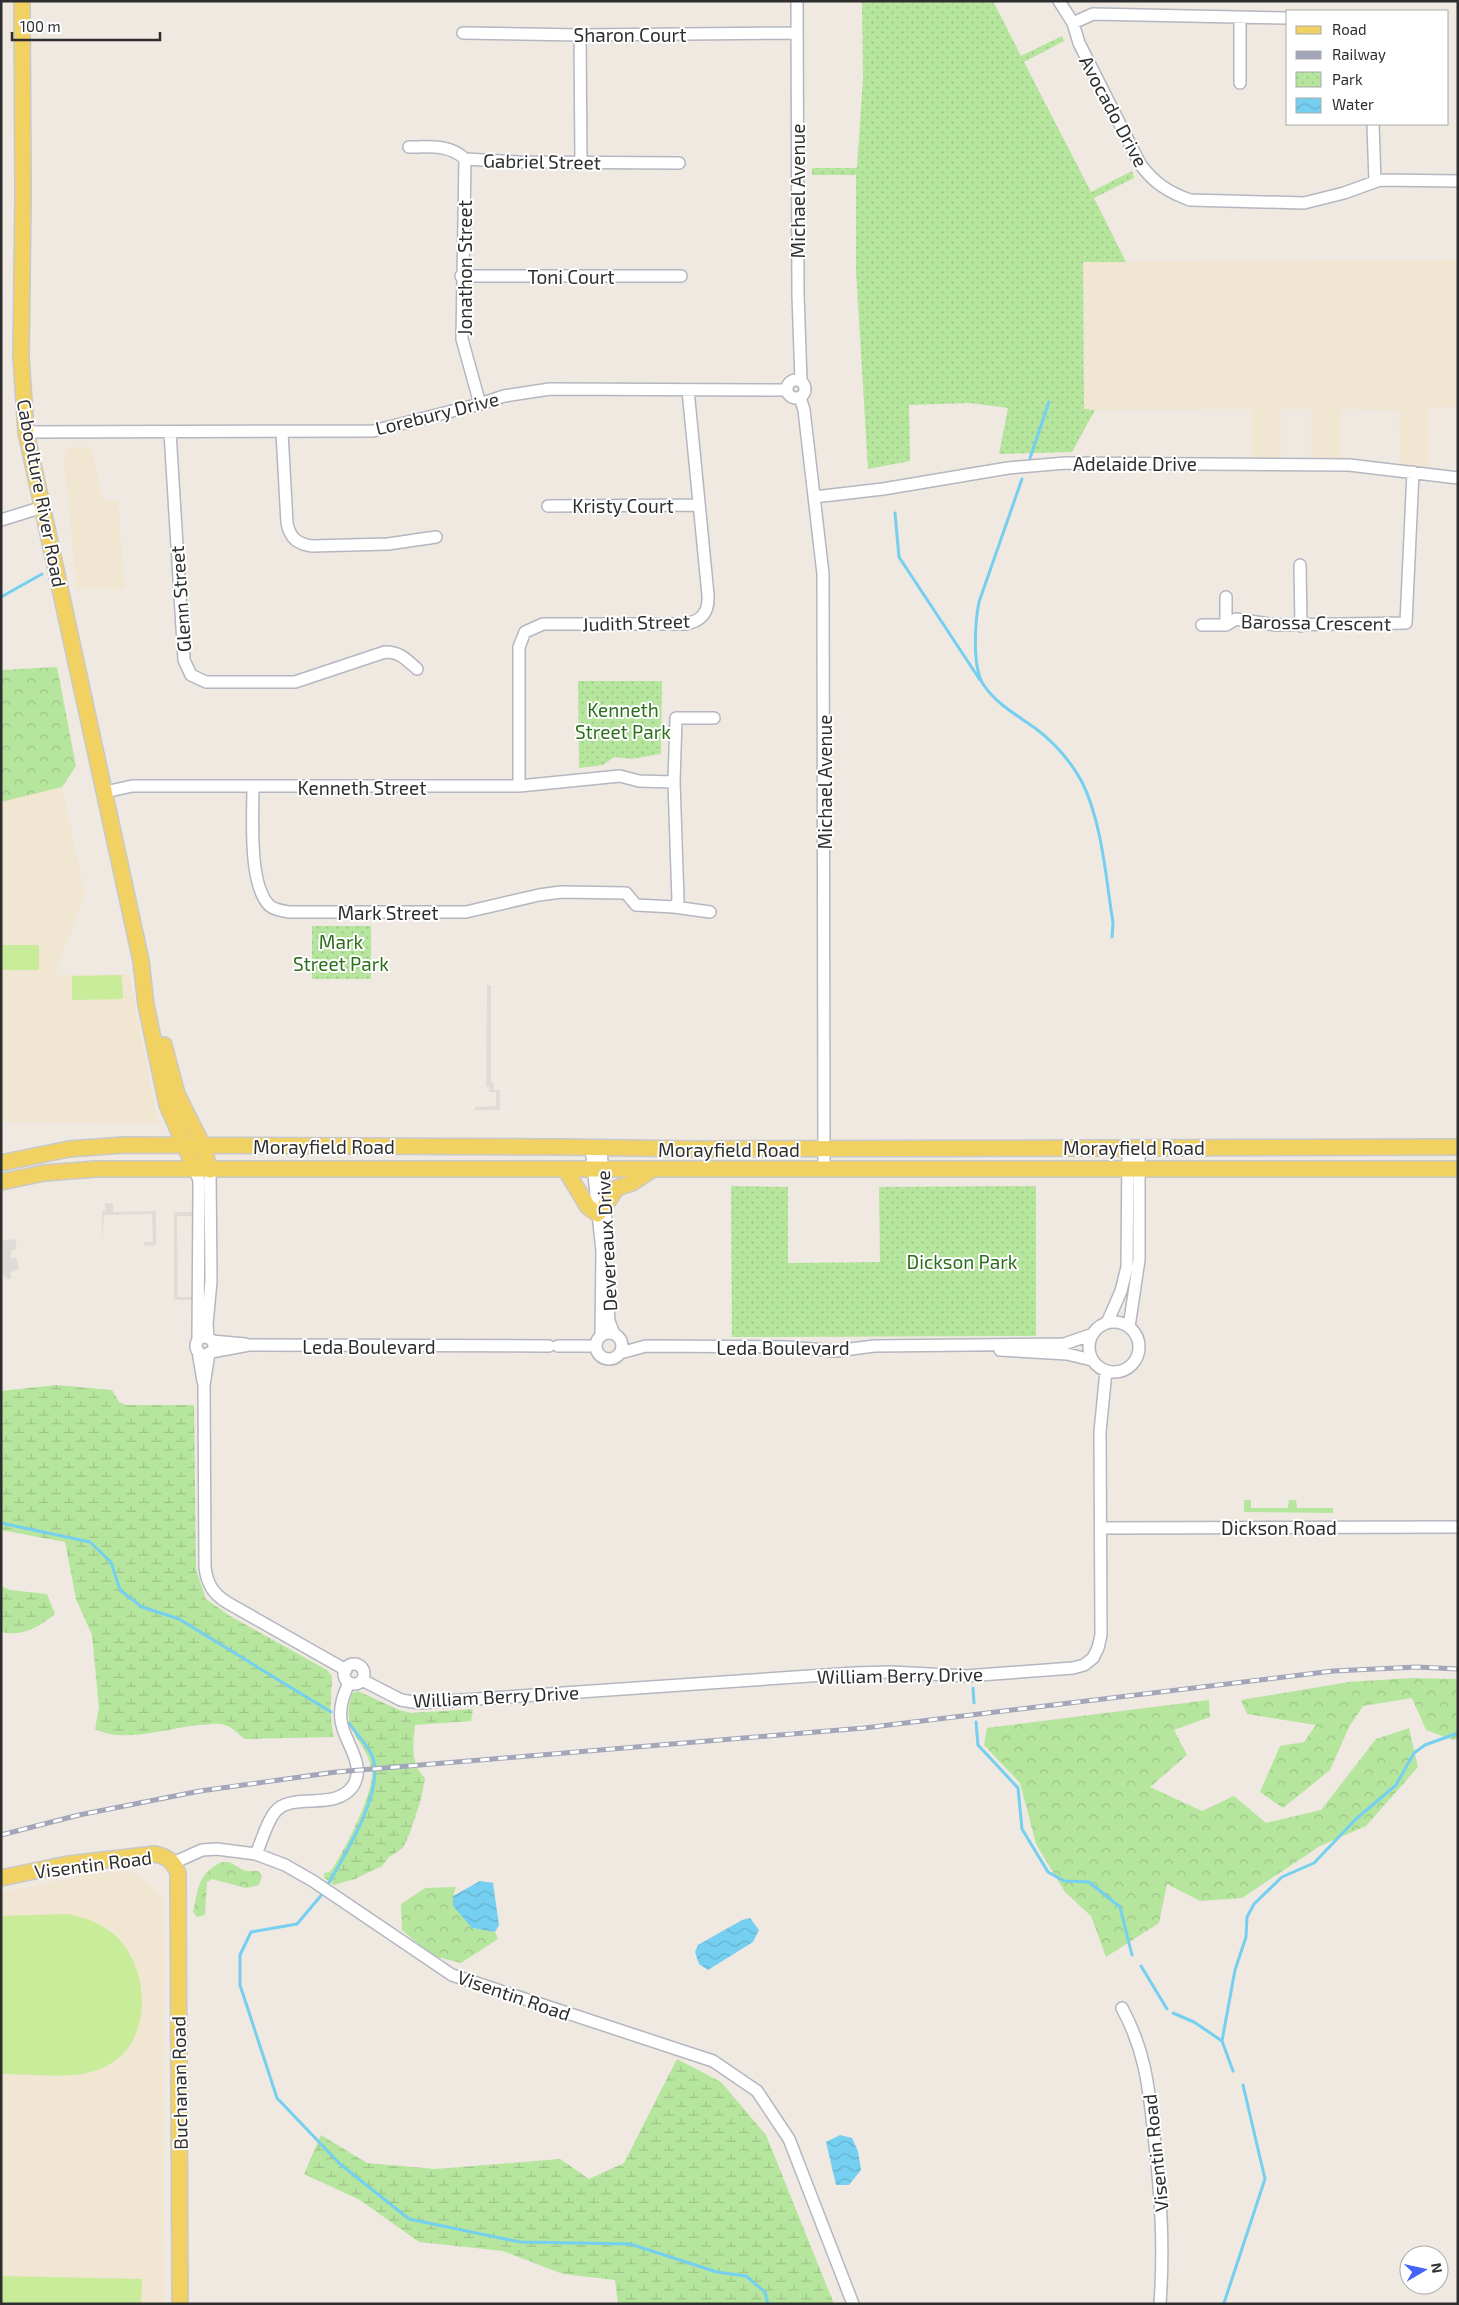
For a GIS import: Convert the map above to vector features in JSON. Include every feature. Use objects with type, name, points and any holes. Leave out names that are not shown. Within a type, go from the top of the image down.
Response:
[{"type":"main road","name":"Caboolture River Road","points":[[22,1],[21,357],[26,432],[144,976],[146,1006],[168,1105],[195,1170]]},
{"type":"main road","name":"Caboolture River Road","points":[[144,976],[155,1004],[165,1053],[177,1094],[204,1146],[210,1170]]},
{"type":"main road","name":"Morayfield Road","points":[[1,1163],[32,1155],[77,1148],[184,1146],[824,1149],[1133,1147],[1458,1148]]},
{"type":"main road","points":[[565,1169],[588,1207],[602,1209],[617,1188],[632,1182],[653,1169]]},
{"type":"main road","name":"Morayfield Road","points":[[1,1182],[26,1176],[70,1170],[1458,1169]]},
{"type":"main road","name":"Visentin Road","points":[[1,1878],[68,1864],[155,1854],[166,1857],[173,1863]]},
{"type":"main road","name":"Buchanan Road","points":[[173,1863],[178,1873],[180,2304]]},
{"type":"street","name":"Michael Avenue","points":[[797,1],[798,295],[801,381]]},
{"type":"street","name":"Avocado Drive","points":[[1059,1],[1073,23],[1079,43],[1140,164],[1150,179],[1173,193],[1190,200],[1304,203],[1344,193],[1375,181],[1458,181]]},
{"type":"street","points":[[1073,23],[1093,14],[1240,19],[1286,18]]},
{"type":"street","points":[[1240,19],[1240,84]]},
{"type":"street","name":"Sharon Court","points":[[463,32],[580,35],[797,33]]},
{"type":"street","points":[[580,35],[581,162]]},
{"type":"street","points":[[1373,125],[1375,181]]},
{"type":"street","name":"Gabriel Street","points":[[409,146],[444,147],[458,153],[464,159],[518,162],[679,163]]},
{"type":"street","name":"Jonathon Street","points":[[464,159],[462,339],[480,404]]},
{"type":"street","name":"Toni Court","points":[[462,276],[681,276]]},
{"type":"street","points":[[792,381],[801,381],[805,386],[805,391],[800,397],[793,397],[787,390],[788,384],[792,381]]},
{"type":"street","name":"Lorebury Drive","points":[[26,432],[374,431],[504,396],[550,389],[787,390]]},
{"type":"street","name":"Judith Street","points":[[519,786],[520,647],[526,632],[543,624],[685,624],[700,619],[706,613],[709,604],[688,390]]},
{"type":"street","name":"Michael Avenue","points":[[800,397],[804,410],[823,574],[824,1170]]},
{"type":"street","name":"Glenn Street","points":[[170,432],[184,660],[191,676],[206,682],[296,682],[385,652],[396,652],[417,669]]},
{"type":"street","points":[[282,432],[287,523],[289,533],[295,540],[312,546],[388,544],[436,537]]},
{"type":"street","name":"Adelaide Drive","points":[[814,497],[883,489],[1008,468],[1058,463],[1349,465],[1458,478]]},
{"type":"street","name":"Barossa Crescent","points":[[1202,625],[1226,625],[1236,619],[1276,625],[1301,626],[1406,623],[1414,472]]},
{"type":"street","name":"Kristy Court","points":[[548,506],[698,504]]},
{"type":"street","points":[[1,520],[43,507]]},
{"type":"street","points":[[1300,565],[1301,626]]},
{"type":"street","name":"Barossa Crescent","points":[[1226,597],[1226,625]]},
{"type":"street","points":[[710,912],[674,907],[678,901],[674,782],[676,718],[714,718]]},
{"type":"street","name":"Kenneth Street","points":[[105,792],[132,786],[253,788],[519,786],[620,776],[639,782],[674,782]]},
{"type":"street","name":"Mark Street","points":[[253,788],[253,856],[255,869],[262,895],[270,906],[279,911],[466,912],[546,894],[626,893],[636,905],[674,907]]},
{"type":"street","name":"Devereaux Drive","points":[[596,1147],[602,1209],[608,1315],[617,1337]]},
{"type":"street","points":[[1107,1323],[1122,1324],[1129,1327],[1138,1341],[1137,1357],[1133,1364],[1121,1372],[1106,1371],[1092,1360],[1089,1347],[1092,1334],[1107,1323],[1121,1291],[1127,1267],[1133,1147]]},
{"type":"street","points":[[195,1170],[199,1194],[206,1346]]},
{"type":"street","points":[[210,1170],[211,1281],[204,1385],[205,1567],[209,1585],[215,1593],[228,1603],[346,1670]]},
{"type":"street","points":[[1129,1327],[1139,1260],[1133,1170]]},
{"type":"street","name":"Devereaux Drive","points":[[598,1341],[602,1209]]},
{"type":"street","points":[[607,1333],[617,1337],[622,1347],[620,1353],[613,1358],[605,1359],[598,1354],[598,1341],[607,1333]]},
{"type":"street","name":"Leda Boulevard","points":[[620,1353],[646,1346],[786,1347],[836,1351],[874,1346],[1064,1344],[1092,1334]]},
{"type":"street","name":"Leda Boulevard","points":[[617,1337],[646,1346]]},
{"type":"street","name":"Leda Boulevard","points":[[206,1346],[242,1342],[249,1346],[554,1346],[598,1341]]},
{"type":"street","name":"Leda Boulevard","points":[[980,1346],[1019,1352],[1067,1354],[1092,1360]]},
{"type":"street","name":"William Berry Drive","points":[[362,1680],[401,1700],[420,1703],[854,1673],[891,1672],[966,1676],[1073,1668],[1084,1665],[1093,1658],[1100,1642],[1100,1432],[1106,1371]]},
{"type":"street","name":"Dickson Road","points":[[1101,1528],[1458,1527]]},
{"type":"street","points":[[353,1665],[359,1666],[363,1670],[362,1680],[358,1684],[349,1683],[345,1678],[346,1670],[353,1665]]},
{"type":"street","points":[[256,1854],[271,1819],[278,1809],[291,1804],[336,1798],[347,1792],[354,1783],[356,1764],[340,1719],[342,1698],[349,1683]]},
{"type":"street","name":"Visentin Road","points":[[173,1863],[202,1850],[217,1849],[256,1854],[285,1865],[313,1881],[452,1975],[713,2061],[757,2090],[789,2139],[853,2304]]},
{"type":"street","name":"Visentin Road","points":[[1122,2008],[1136,2034],[1148,2080],[1162,2212],[1160,2304]]},
{"type":"shaded area","points":[[1458,260],[1458,407],[1428,407],[1429,475],[1400,470],[1399,410],[1341,409],[1340,465],[1311,466],[1311,409],[1281,409],[1281,465],[1252,463],[1251,409],[1084,410],[1083,262]]},
{"type":"shaded area","points":[[70,447],[91,447],[103,500],[118,501],[125,589],[77,589],[64,459],[65,453]]},
{"type":"shaded area","points":[[62,787],[85,895],[54,975],[129,974],[158,1123],[1,1122],[1,802]]},
{"type":"shaded area","points":[[487,985],[491,985],[491,1082],[494,1083],[494,1090],[500,1090],[500,1110],[475,1110],[475,1107],[496,1106],[496,1092],[489,1092],[489,1087],[486,1087]]},
{"type":"shaded area","points":[[105,1203],[113,1203],[113,1212],[156,1211],[156,1245],[144,1246],[144,1242],[153,1242],[152,1214],[104,1215],[102,1243],[102,1211],[105,1211]]},
{"type":"shaded area","points":[[174,1212],[192,1212],[192,1216],[177,1216],[178,1297],[193,1297],[193,1300],[174,1300]]},
{"type":"shaded area","points":[[15,1239],[17,1249],[12,1250],[11,1258],[16,1257],[19,1268],[10,1273],[12,1277],[8,1280],[1,1272],[1,1241]]},
{"type":"shaded area","points":[[134,1871],[163,1897],[164,2304],[1,2304],[1,1893],[90,1874]]},
{"type":"green space","points":[[862,1],[993,1],[1021,56],[1062,36],[1064,41],[1024,62],[1091,192],[1132,171],[1134,178],[1094,198],[1126,262],[1083,262],[1084,409],[1095,410],[1072,452],[999,454],[1008,408],[969,403],[909,405],[910,461],[868,469],[856,270],[856,175],[812,175],[812,168],[857,168],[863,78]]},
{"type":"green space","points":[[57,667],[76,766],[62,787],[1,802],[1,670]]},
{"type":"green space","name":"Kenneth Street Park","points":[[578,681],[662,681],[661,754],[631,759],[614,757],[603,765],[579,768]]},
{"type":"green space","name":"Mark Street Park","points":[[312,926],[371,926],[371,979],[312,979]]},
{"type":"green space","points":[[1,945],[39,945],[39,970],[1,970]]},
{"type":"green space","points":[[122,975],[123,999],[72,1000],[72,976]]},
{"type":"green space","name":"Dickson Park","points":[[731,1186],[788,1187],[788,1263],[880,1262],[879,1187],[1036,1186],[1036,1336],[732,1337]]},
{"type":"green space","points":[[56,1385],[112,1390],[119,1402],[126,1405],[194,1405],[196,1570],[206,1599],[230,1616],[327,1670],[332,1676],[331,1714],[334,1737],[244,1739],[232,1728],[222,1724],[199,1725],[132,1735],[106,1733],[95,1729],[99,1708],[92,1635],[76,1599],[65,1542],[1,1530],[1,1391]]},
{"type":"green space","points":[[1244,1500],[1251,1500],[1251,1508],[1288,1508],[1289,1500],[1296,1500],[1297,1508],[1333,1508],[1333,1513],[1244,1512]]},
{"type":"green space","points":[[1,1586],[10,1590],[47,1594],[55,1614],[30,1630],[16,1633],[1,1632]]},
{"type":"green space","points":[[1411,1678],[1458,1679],[1458,1738],[1453,1740],[1426,1730],[1412,1698],[1363,1706],[1349,1727],[1330,1770],[1283,1808],[1260,1792],[1280,1746],[1304,1742],[1316,1725],[1247,1714],[1241,1700],[1349,1682]]},
{"type":"green space","points":[[358,1691],[399,1710],[412,1713],[473,1709],[471,1721],[415,1725],[413,1747],[415,1760],[425,1778],[421,1799],[403,1848],[389,1857],[382,1866],[355,1879],[334,1885],[324,1878],[324,1873],[330,1872],[336,1864],[363,1809],[371,1783],[370,1762],[351,1728],[349,1718],[352,1693]]},
{"type":"green space","points":[[1209,1700],[1210,1717],[1174,1730],[1187,1755],[1150,1787],[1202,1811],[1234,1796],[1266,1823],[1321,1810],[1376,1739],[1409,1728],[1418,1767],[1366,1826],[1320,1846],[1242,1898],[1200,1901],[1167,1884],[1159,1923],[1106,1957],[1091,1916],[1065,1892],[1036,1844],[1020,1783],[984,1745],[987,1728]]},
{"type":"green space","points":[[222,1862],[229,1862],[245,1871],[258,1871],[262,1876],[259,1885],[246,1888],[212,1879],[207,1882],[205,1915],[197,1917],[193,1912],[200,1883],[208,1872]]},
{"type":"green space","points":[[456,1887],[453,1896],[472,1928],[495,1932],[498,1939],[461,1963],[433,1956],[402,1930],[401,1904],[425,1888]]},
{"type":"green space","points":[[68,1914],[99,1924],[116,1936],[128,1951],[136,1969],[141,1988],[142,2008],[138,2027],[130,2044],[118,2059],[100,2069],[77,2074],[52,2076],[1,2074],[1,1916]]},
{"type":"green space","points":[[677,2059],[721,2082],[766,2135],[834,2304],[618,2304],[615,2280],[563,2274],[503,2251],[419,2242],[360,2200],[304,2174],[321,2135],[367,2163],[435,2169],[560,2159],[589,2179],[624,2163]]},
{"type":"green space","points":[[1,2276],[142,2279],[141,2304],[1,2304]]},
{"type":"water","points":[[480,1881],[493,1883],[499,1925],[495,1932],[472,1928],[453,1906],[453,1896]]},
{"type":"water","points":[[750,1918],[759,1930],[753,1942],[708,1970],[699,1964],[695,1952],[698,1945],[742,1920]]},
{"type":"water","points":[[840,2135],[852,2138],[858,2151],[861,2170],[849,2185],[836,2185],[826,2142]]},
{"type":"waterway","points":[[1030,458],[1049,402]]},
{"type":"waterway","points":[[1022,479],[979,602],[976,621],[977,666],[983,684],[988,691],[1000,703],[1049,740],[1067,759],[1082,782],[1089,798],[1099,833],[1113,923],[1112,937]]},
{"type":"waterway","points":[[895,513],[899,557],[980,680]]},
{"type":"waterway","points":[[1,597],[42,574]]},
{"type":"waterway","points":[[1,1523],[90,1542],[111,1562],[120,1590],[142,1607],[179,1619],[331,1712]]},
{"type":"waterway","points":[[973,1688],[974,1703]]},
{"type":"waterway","points":[[976,1722],[978,1745],[1018,1788],[1022,1829],[1048,1872],[1064,1881],[1089,1882],[1120,1907],[1132,1955]]},
{"type":"waterway","points":[[327,1886],[352,1842],[368,1806],[373,1789],[375,1772],[373,1758],[349,1723]]},
{"type":"waterway","points":[[1233,2071],[1222,2041],[1235,1970],[1246,1937],[1247,1917],[1254,1904],[1282,1877],[1314,1863],[1356,1819],[1396,1785],[1414,1753],[1425,1745],[1458,1733]]},
{"type":"waterway","points":[[324,1892],[297,1924],[251,1932],[240,1955],[240,1985],[277,2098],[340,2164],[409,2219],[520,2242],[630,2244],[717,2272],[746,2276],[765,2292],[768,2304]]},
{"type":"waterway","points":[[1141,1966],[1167,2009]]},
{"type":"waterway","points":[[1173,2013],[1194,2022],[1222,2041]]},
{"type":"waterway","points":[[1224,2303],[1265,2179],[1243,2085]]},
{"type":"railway","points":[[1,1835],[79,1815],[200,1791],[336,1772],[864,1728],[1333,1671],[1417,1667],[1458,1669]]}]
